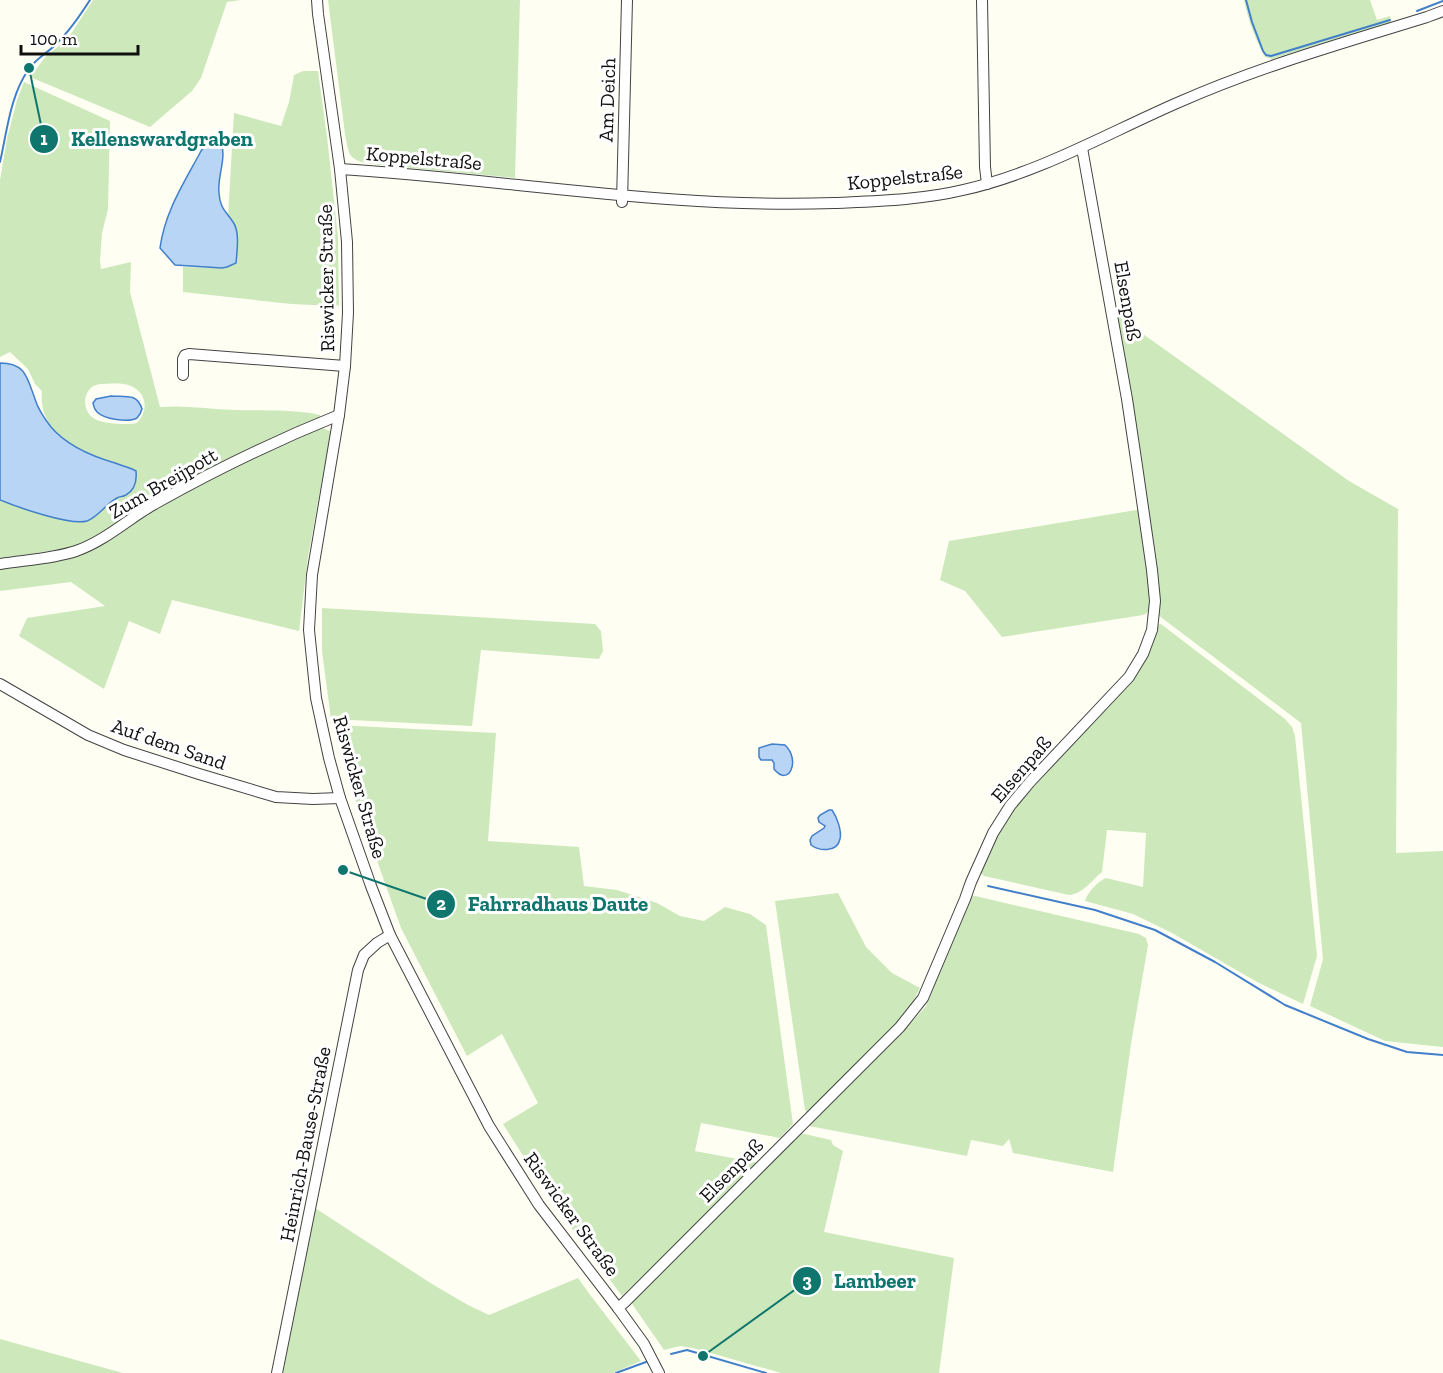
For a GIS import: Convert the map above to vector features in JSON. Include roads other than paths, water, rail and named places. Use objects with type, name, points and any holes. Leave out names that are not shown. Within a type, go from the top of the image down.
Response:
[{"type":"street","name":"Riswicker Straße","points":[[318,0],[347,242],[348,313],[345,366],[312,575],[309,630],[316,698],[329,758],[340,798],[390,935],[489,1126],[539,1205],[644,1344],[659,1373]]},
{"type":"street","name":"Am Deich","points":[[622,198],[627,0]]},
{"type":"street","points":[[982,0],[987,184]]},
{"type":"street","name":"Koppelstraße","points":[[340,169],[622,198],[754,204],[912,198],[961,191],[1008,178],[1043,165],[1178,103],[1248,74],[1443,11]]},
{"type":"street","name":"Elsenpaß","points":[[618,1308],[911,1014],[923,998],[993,832],[1010,806],[1030,782],[1129,678],[1143,654],[1152,630],[1155,601],[1152,570],[1127,399],[1082,148]]},
{"type":"street","points":[[183,375],[183,359],[189,354],[345,366]]},
{"type":"street","name":"Zum Breijpott","points":[[0,564],[62,554],[90,545],[202,477],[339,415]]},
{"type":"street","name":"Auf dem Sand","points":[[0,684],[88,735],[124,750],[276,797],[340,798]]},
{"type":"street","name":"Heinrich-Bause-Straße","points":[[277,1373],[358,970],[364,955],[390,935]]},
{"type":"water","points":[[216,140],[221,142],[223,148],[220,198],[222,206],[237,231],[236,263],[222,268],[175,265],[160,248],[166,222],[201,151],[207,143]]},
{"type":"water","points":[[0,363],[15,366],[24,373],[36,403],[51,427],[64,440],[88,454],[136,471],[136,482],[132,491],[113,501],[91,519],[79,522],[44,515],[0,500]]},
{"type":"water","points":[[111,396],[134,398],[142,409],[140,415],[137,418],[122,420],[97,412],[93,403],[96,399]]},
{"type":"water","points":[[772,744],[785,745],[790,751],[793,764],[788,774],[779,774],[774,769],[772,760],[761,760],[759,757],[759,748]]},
{"type":"water","points":[[832,810],[837,820],[840,839],[832,849],[818,849],[811,845],[810,840],[824,828],[825,826],[819,822],[818,818]]},
{"type":"waterway","points":[[0,162],[10,114],[23,79],[32,65],[68,32],[90,0]]},
{"type":"waterway","points":[[1246,0],[1263,51],[1266,55],[1271,56],[1390,20]]},
{"type":"waterway","points":[[1417,11],[1443,1]]},
{"type":"waterway","points":[[988,886],[1095,910],[1155,930],[1215,962],[1285,1005],[1368,1039],[1407,1052],[1443,1055]]},
{"type":"waterway","points":[[671,1354],[687,1350],[766,1373]]},
{"type":"waterway","points":[[616,1373],[646,1362]]},
{"type":"place","name":"Kellenswardgraben","points":[[29,68]]},
{"type":"place","name":"Fahrradhaus Daute","points":[[343,870]]},
{"type":"place","name":"Lambeer","points":[[703,1356]]}]
